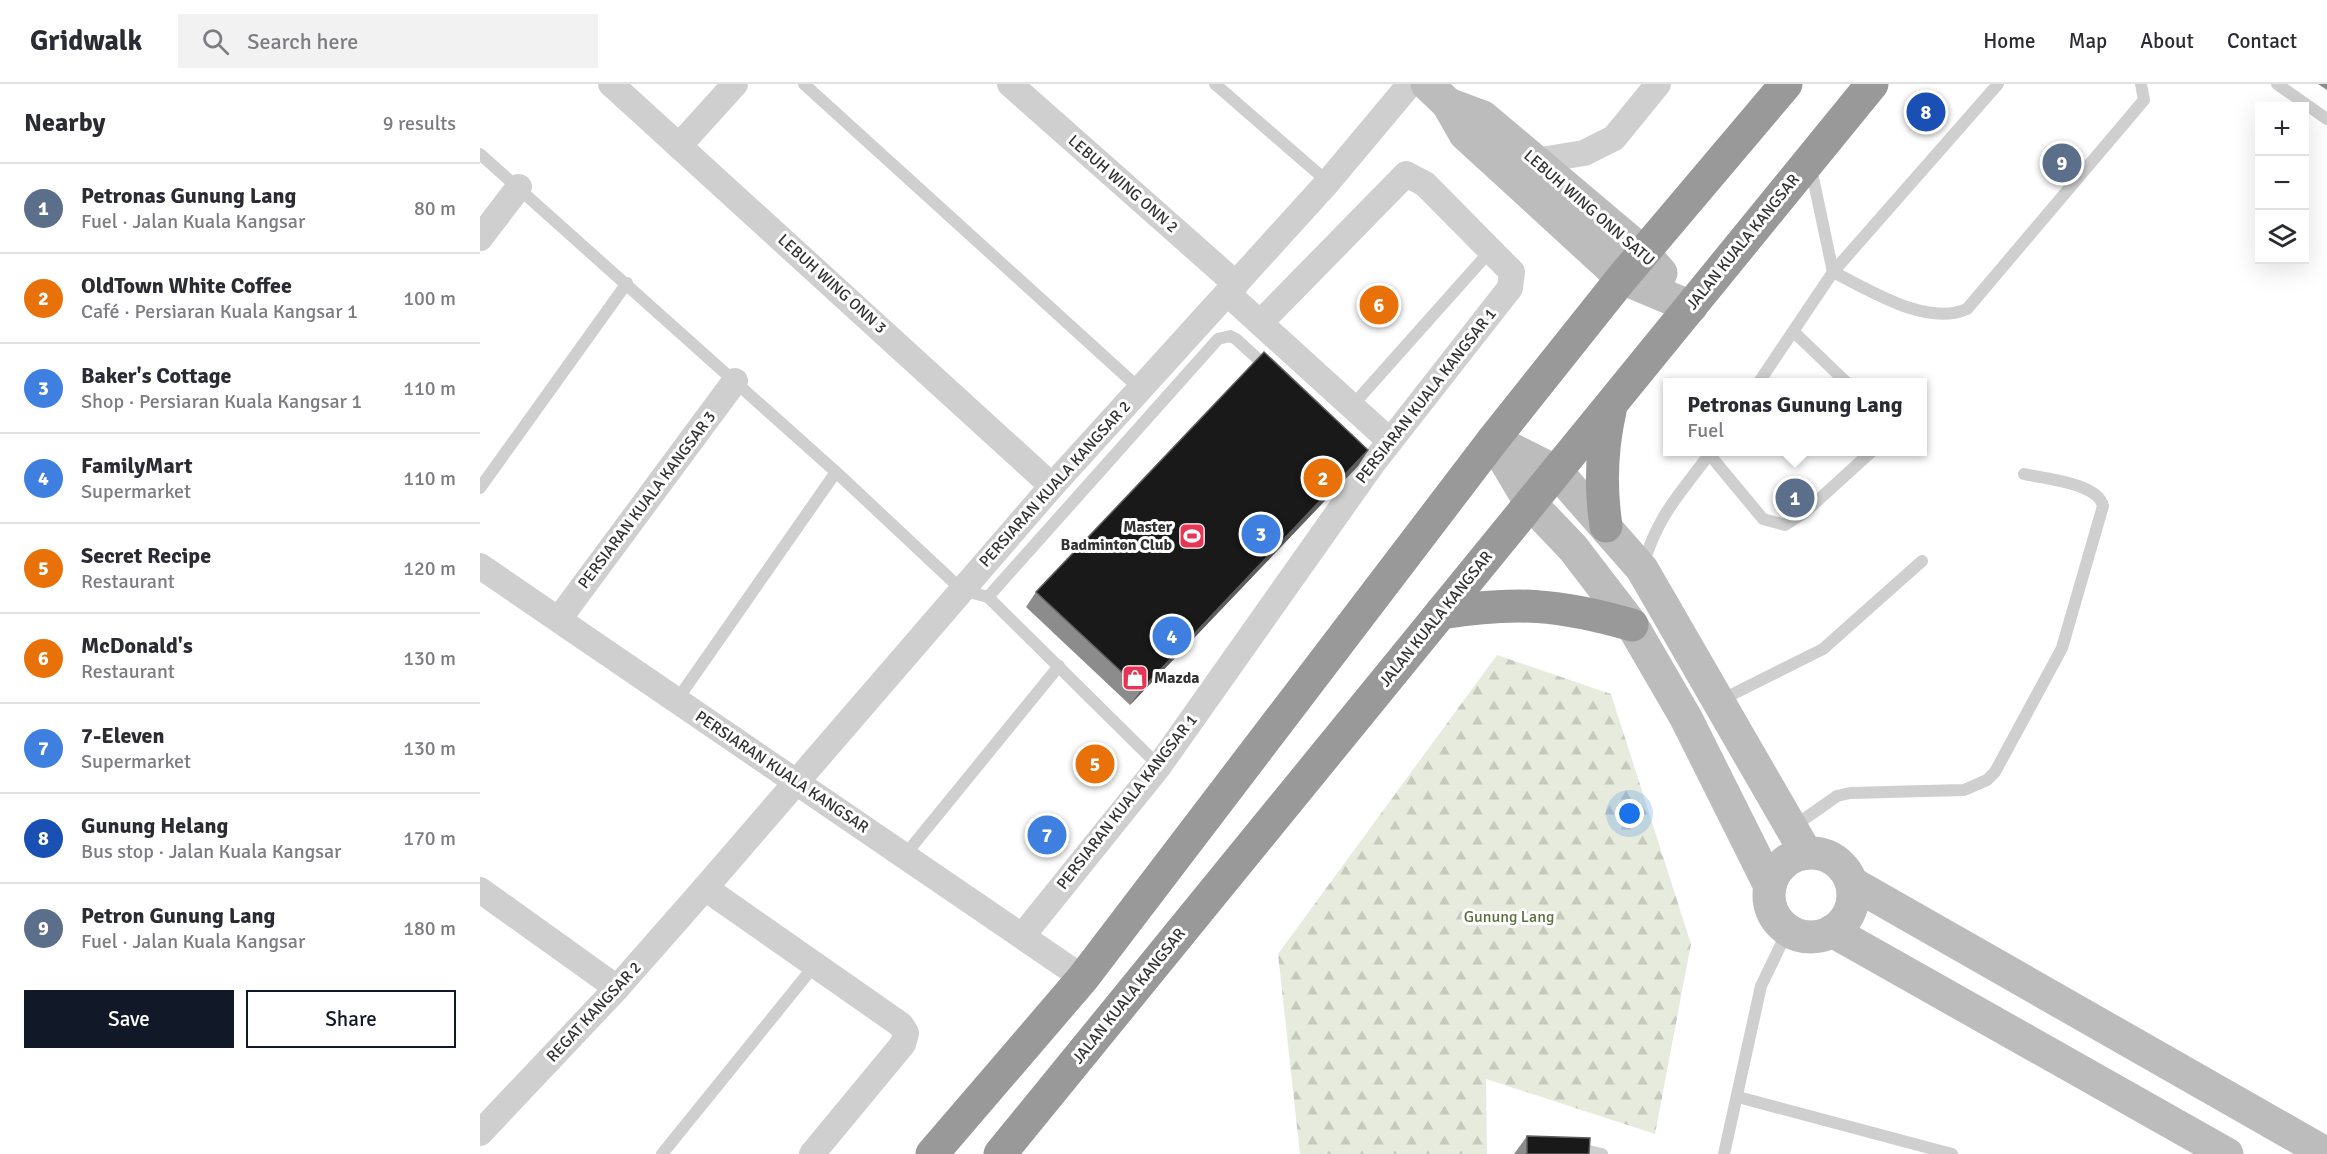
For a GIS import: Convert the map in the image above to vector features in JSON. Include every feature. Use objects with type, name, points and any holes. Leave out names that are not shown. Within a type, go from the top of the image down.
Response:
[{"type":"highway","points":[[932,1154],[1083,978],[1493,440],[1643,252],[1786,84]]},
{"type":"highway","name":"JALAN KUALA KANGSAR","points":[[1001,1154],[1872,84]]},
{"type":"highway","points":[[1606,526],[1601,490],[1601,462],[1611,407]]},
{"type":"highway","points":[[1440,613],[1492,605],[1541,606],[1583,611],[1632,625]]},
{"type":"street","name":"LEBUH WING ONN 3","points":[[611,84],[1052,486]]},
{"type":"street","points":[[680,146],[735,84]]},
{"type":"street","name":"LEBUH WING ONN 2","points":[[1010,84],[1232,288],[1261,322],[1390,441]]},
{"type":"street","name":"PERSIARAN KUALA KANGSAR 2","points":[[705,888],[1052,486],[1328,182],[1410,84]]},
{"type":"street","points":[[1535,161],[1584,153],[1614,138],[1658,84]]},
{"type":"street","name":"LEBUH WING ONN SATU","points":[[1437,94],[1484,117],[1643,252],[1691,307]]},
{"type":"street","name":"LEBUH WING ONN SATU","points":[[1437,94],[1465,134],[1622,278],[1691,307]]},
{"type":"street","name":"PERSIARAN KUALA KANGSAR 1","points":[[1023,934],[1160,766],[1369,459],[1390,441],[1510,288],[1512,272],[1425,184],[1410,174],[1401,177],[1261,322]]},
{"type":"street","points":[[480,238],[519,187]]},
{"type":"street","name":"PERSIARAN KUALA KANGSAR 3","points":[[559,619],[735,381]]},
{"type":"street","points":[[1493,440],[1557,472],[1642,569],[1799,840],[1839,864],[1852,884],[2327,1154]]},
{"type":"street","points":[[1493,440],[1531,504],[1573,548],[1632,625],[1686,718],[1770,886]]},
{"type":"street","name":"PERSIARAN KUALA KANGSAR","points":[[480,566],[1023,934],[1083,978]]},
{"type":"street","points":[[1799,840],[1793,856],[1783,864],[1770,886],[1769,898],[1772,910],[1788,930],[1810,937],[1832,931],[1843,923],[1850,911],[1853,897],[1852,884]]},
{"type":"street","points":[[705,888],[814,966],[901,1024],[906,1033],[903,1044],[812,1154]]},
{"type":"street","name":"REGAT KANGSAR 2","points":[[480,1133],[617,988],[705,888]]},
{"type":"street","points":[[480,890],[617,988]]},
{"type":"street","points":[[1832,931],[2228,1154]]},
{"type":"lane","points":[[804,84],[1140,389]]},
{"type":"lane","points":[[1215,84],[1328,182]]},
{"type":"lane","points":[[1762,378],[1833,272],[1998,84]]},
{"type":"lane","points":[[1833,272],[1920,312],[1946,316],[1967,309],[2144,100],[2142,84]]},
{"type":"lane","points":[[2277,84],[2327,119]]},
{"type":"lane","points":[[480,154],[836,472],[962,590],[988,597],[1160,766]]},
{"type":"lane","points":[[1809,161],[1833,272]]},
{"type":"lane","points":[[1352,406],[1491,250]]},
{"type":"lane","points":[[480,488],[627,284]]},
{"type":"lane","points":[[1794,332],[1842,378]]},
{"type":"lane","points":[[988,597],[1218,339],[1230,336],[1236,339],[1279,378]]},
{"type":"lane","points":[[1642,569],[1653,535],[1665,511],[1708,456]]},
{"type":"lane","points":[[1712,456],[1763,519],[1785,525],[1804,513],[1867,456]]},
{"type":"lane","points":[[677,700],[836,472]]},
{"type":"lane","points":[[1799,840],[1825,804],[1844,795],[1965,790],[1981,784],[1995,772],[2062,648],[2103,506],[2102,501],[2091,489],[2024,474]]},
{"type":"lane","points":[[1720,701],[1823,649],[1922,561]]},
{"type":"lane","points":[[905,855],[1059,666]]},
{"type":"lane","points":[[1724,1154],[1761,986],[1788,930]]},
{"type":"lane","points":[[662,1154],[814,966]]},
{"type":"lane","points":[[1738,1096],[1952,1154]]},
{"type":"lane","points":[[1568,1146],[1602,1154]]},
{"type":"green space","name":"Gunung Lang","points":[[1497,655],[1611,694],[1691,944],[1655,1134],[1486,1079],[1487,1154],[1300,1154],[1278,954]]},
{"type":"building","name":"Master Badminton Club","points":[[1264,352],[1368,450],[1141,690],[1036,592]]},
{"type":"building","points":[[1527,1136],[1590,1138],[1589,1154],[1527,1154]]},
{"type":"place","name":"Gunung Helang","points":[[1926,112]]},
{"type":"place","name":"Petron Gunung Lang","points":[[2062,163]]},
{"type":"place","name":"McDonald's","points":[[1379,305]]},
{"type":"place","name":"OldTown White Coffee","points":[[1323,478]]},
{"type":"place","name":"Petronas Gunung Lang","points":[[1795,498]]},
{"type":"place","name":"Baker's Cottage","points":[[1261,534]]},
{"type":"place","name":"Master Badminton Club","points":[[1192,536]]},
{"type":"place","name":"FamilyMart","points":[[1172,636]]},
{"type":"place","name":"Mazda","points":[[1135,678]]},
{"type":"place","name":"Secret Recipe","points":[[1095,764]]},
{"type":"place","name":"7-Eleven","points":[[1047,835]]}]
